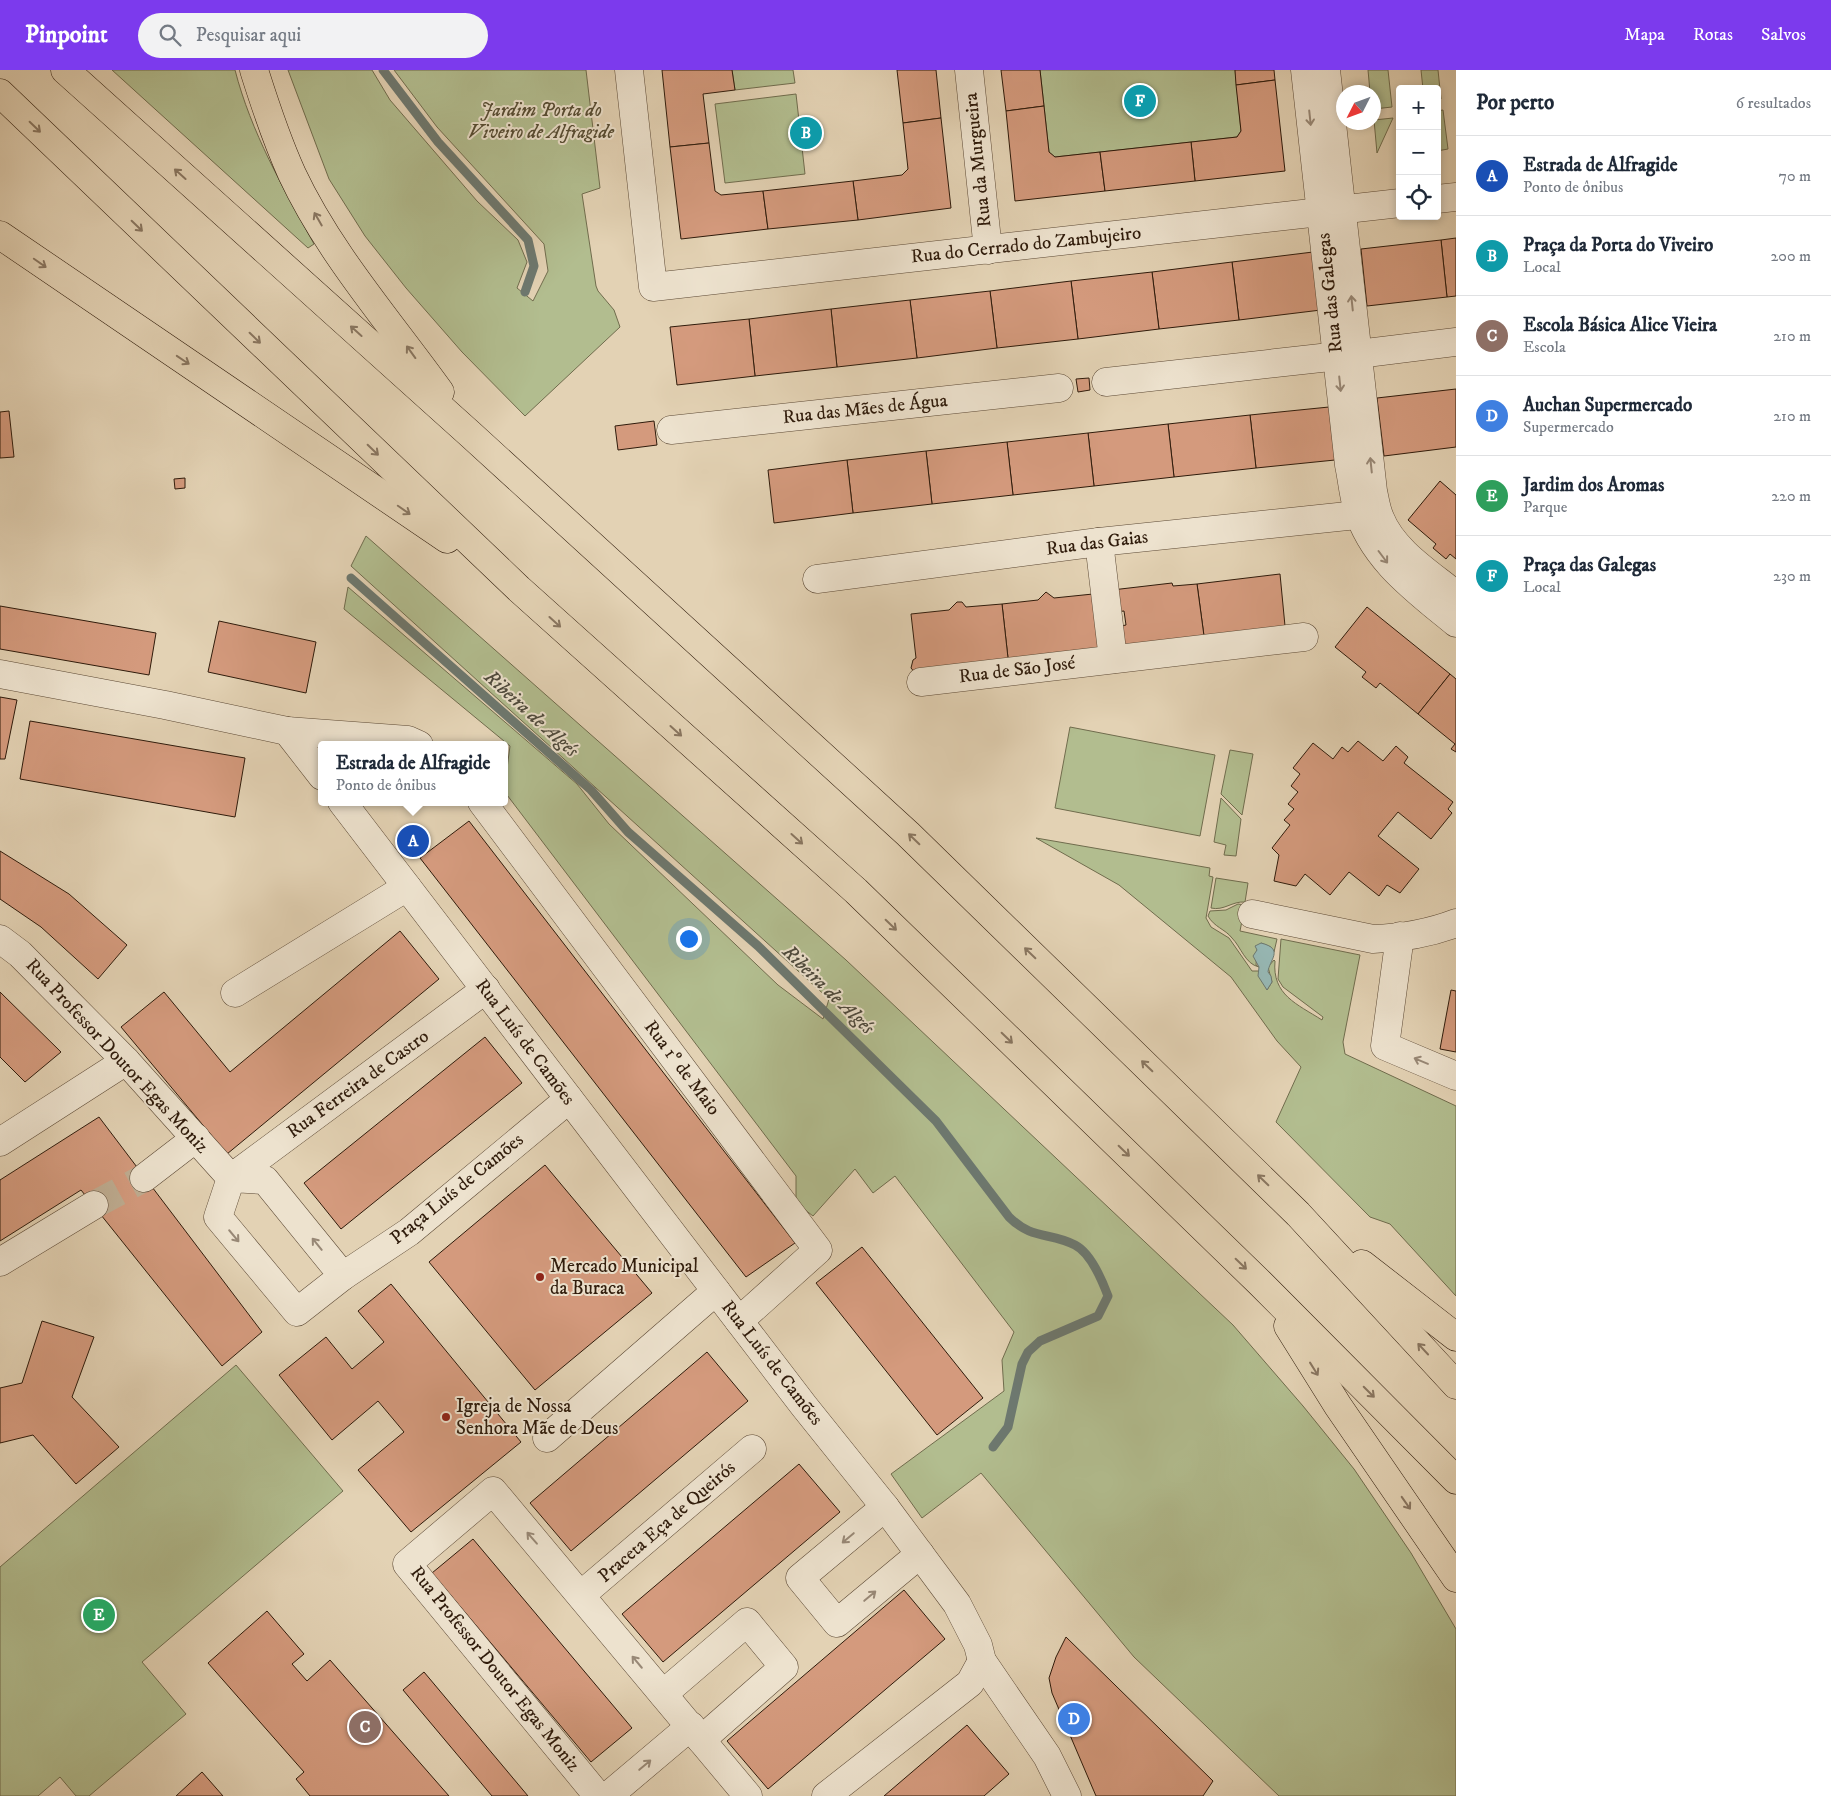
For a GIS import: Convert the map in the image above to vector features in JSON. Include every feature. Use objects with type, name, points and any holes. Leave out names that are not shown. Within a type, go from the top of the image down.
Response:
[{"type":"highway","points":[[65,70],[470,434],[908,834],[1298,1214],[1456,1384]]},
{"type":"highway","points":[[254,70],[268,114],[293,175],[320,224],[348,268],[470,434]]},
{"type":"highway","points":[[0,93],[519,590],[856,892],[1260,1283],[1456,1480]]},
{"type":"highway","points":[[0,235],[358,477],[519,590]]},
{"type":"highway","points":[[1298,1214],[1456,1337]]},
{"type":"highway","points":[[1260,1283],[1338,1406],[1456,1578]]},
{"type":"street","name":"Rua do Cerrado do Zambujeiro","points":[[629,70],[652,287],[1396,203]]},
{"type":"street","name":"Rua da Murgueira","points":[[968,70],[988,250]]},
{"type":"street","name":"Rua das Galegas","points":[[1305,70],[1331,211],[1373,491],[1369,514]]},
{"type":"street","name":"Rua das Galegas","points":[[1326,70],[1331,211]]},
{"type":"street","points":[[1441,199],[1456,197]]},
{"type":"street","points":[[1366,353],[1456,342]]},
{"type":"street","points":[[1106,382],[1330,357]]},
{"type":"street","name":"Rua das Mães de Água","points":[[671,430],[1059,388]]},
{"type":"street","points":[[1369,514],[1409,556],[1456,595]]},
{"type":"street","points":[[1369,514],[1370,538],[1385,560],[1404,580],[1456,622]]},
{"type":"street","name":"Rua das Gaias","points":[[817,580],[1099,542],[1369,514]]},
{"type":"street","points":[[1099,542],[1114,659]]},
{"type":"street","name":"Rua de São José","points":[[921,682],[1304,637]]},
{"type":"street","points":[[0,674],[165,705],[287,731],[410,741]]},
{"type":"street","points":[[287,731],[318,771]]},
{"type":"street","name":"Rua Luís de Camões","points":[[345,806],[739,1321],[885,1507],[957,1604],[978,1645],[982,1661],[1047,1756],[1068,1796]]},
{"type":"street","name":"Rua 1º de Maio","points":[[485,806],[818,1250],[739,1321]]},
{"type":"street","points":[[235,993],[407,887]]},
{"type":"street","points":[[1252,914],[1363,938],[1400,936],[1440,929],[1456,923]]},
{"type":"street","points":[[1400,936],[1385,1046],[1456,1076]]},
{"type":"street","name":"Rua Professor Doutor Egas Moniz","points":[[0,939],[20,954],[126,1061],[231,1178]]},
{"type":"street","name":"Rua Ferreira de Castro","points":[[231,1178],[486,990]]},
{"type":"street","points":[[0,1142],[126,1061]]},
{"type":"street","name":"Praça Luís de Camões","points":[[343,1276],[409,1232],[569,1099]]},
{"type":"street","points":[[144,1178],[196,1138]]},
{"type":"street","points":[[231,1178],[265,1180],[343,1276],[297,1312],[218,1217],[231,1178]]},
{"type":"street","points":[[0,1262],[94,1205]]},
{"type":"street","points":[[547,1438],[716,1291]]},
{"type":"street","name":"Praceta Eça de Queirós","points":[[581,1595],[752,1449]]},
{"type":"street","name":"Rua Professor Doutor Egas Moniz","points":[[598,1796],[407,1564],[492,1492],[581,1595],[748,1796]]},
{"type":"street","points":[[885,1507],[800,1578],[838,1622],[920,1554]]},
{"type":"street","points":[[608,1796],[784,1667],[747,1622],[663,1694]]},
{"type":"street","points":[[826,1796],[970,1684],[982,1661]]},
{"type":"green space","points":[[112,70],[235,70],[259,138],[314,244],[308,248]]},
{"type":"green space","name":"Jardim Porta do Viveiro de Alfragide","points":[[288,70],[372,70],[390,100],[477,201],[518,240],[527,262],[517,288],[533,301],[548,271],[544,244],[437,127],[394,70],[586,70],[600,188],[582,194],[596,286],[614,310],[620,327],[525,416],[462,352],[406,288],[365,236],[329,179]]},
{"type":"green space","points":[[732,70],[793,70],[795,83],[735,90]]},
{"type":"green space","points":[[1040,70],[1235,70],[1241,131],[1237,137],[1055,157],[1049,152]]},
{"type":"green space","points":[[1368,70],[1388,70],[1392,107],[1381,108],[1381,85],[1369,85]]},
{"type":"green space","points":[[1421,70],[1438,70],[1440,85],[1423,85]]},
{"type":"green space","points":[[796,94],[805,174],[725,183],[715,104]]},
{"type":"green space","points":[[1441,110],[1443,110],[1448,149],[1441,150],[1441,130]]},
{"type":"green space","points":[[1393,118],[1377,153],[1375,130],[1381,130],[1381,119]]},
{"type":"green space","points":[[366,536],[846,960],[1233,1325],[1354,1469],[1411,1553],[1456,1629],[1456,1796],[1279,1796],[1134,1657],[981,1473],[922,1518],[891,1474],[1004,1391],[1002,1360],[1014,1332],[895,1176],[873,1193],[855,1169],[813,1216],[796,1203],[796,1176],[508,796],[510,746],[508,741],[504,741],[344,609],[348,587],[577,784],[609,824],[778,985],[823,1019],[829,999],[351,566]]},
{"type":"green space","points":[[1070,727],[1215,755],[1200,836],[1055,808]]},
{"type":"green space","points":[[1230,750],[1253,754],[1242,815],[1221,794]]},
{"type":"green space","points":[[1221,798],[1241,819],[1236,856],[1224,855],[1226,845],[1214,842]]},
{"type":"green space","points":[[1036,838],[1210,868],[1209,876],[1213,877],[1206,918],[1211,927],[1229,938],[1252,971],[1259,971],[1267,990],[1272,982],[1268,967],[1274,960],[1275,973],[1282,990],[1295,1003],[1322,1020],[1323,1017],[1283,987],[1278,979],[1281,939],[1360,955],[1343,1042],[1345,1054],[1456,1106],[1456,1296],[1390,1224],[1370,1217],[1276,1122],[1301,1067],[1277,1041],[1231,977],[1119,885]]},
{"type":"green space","points":[[1216,878],[1248,883],[1245,902],[1216,909],[1211,908]]},
{"type":"green space","points":[[1238,904],[1245,905],[1240,931],[1277,939],[1274,952],[1271,947],[1261,943],[1257,950],[1256,965],[1259,967],[1254,965],[1247,959],[1232,938],[1213,923],[1208,916],[1210,911],[1226,910]]},
{"type":"green space","points":[[236,1365],[343,1491],[142,1662],[186,1714],[89,1796],[76,1796],[60,1777],[38,1796],[0,1796],[0,1567]]},
{"type":"water","points":[[1261,943],[1268,945],[1274,952],[1268,972],[1272,982],[1267,990],[1258,976],[1259,967],[1253,956],[1257,950],[1255,946]]},
{"type":"building","points":[[662,70],[732,70],[735,90],[703,94],[709,143],[670,147]]},
{"type":"building","points":[[897,70],[936,70],[941,118],[903,123]]},
{"type":"building","points":[[1001,70],[1040,70],[1044,106],[1006,111]]},
{"type":"building","points":[[1235,70],[1274,70],[1275,80],[1236,85]]},
{"type":"building","points":[[1275,80],[1285,171],[1195,181],[1191,142],[1237,137],[1241,131],[1236,85]]},
{"type":"building","points":[[1044,106],[1049,152],[1055,157],[1100,152],[1105,191],[1015,201],[1006,111]]},
{"type":"building","points":[[941,118],[951,208],[858,220],[853,181],[902,175],[908,169],[903,123]]},
{"type":"building","points":[[1191,142],[1195,181],[1105,191],[1100,152]]},
{"type":"building","points":[[709,143],[715,191],[721,195],[763,191],[768,229],[681,239],[670,147]]},
{"type":"building","points":[[853,181],[858,220],[768,229],[763,191]]},
{"type":"building","points":[[1456,238],[1456,296],[1447,297],[1441,240]]},
{"type":"building","points":[[1441,240],[1447,297],[1367,306],[1361,249]]},
{"type":"building","points":[[1313,252],[1321,310],[1239,320],[1232,262]]},
{"type":"building","points":[[1232,262],[1239,320],[1159,329],[1152,272]]},
{"type":"building","points":[[1152,272],[1159,329],[1078,339],[1071,281]]},
{"type":"building","points":[[1071,281],[1078,339],[997,348],[990,291]]},
{"type":"building","points":[[990,291],[997,348],[917,358],[910,300]]},
{"type":"building","points":[[910,300],[917,358],[837,367],[831,309]]},
{"type":"building","points":[[831,309],[837,367],[755,376],[749,319]]},
{"type":"building","points":[[749,319],[755,376],[677,385],[670,327]]},
{"type":"building","points":[[1089,378],[1090,390],[1078,392],[1076,379]]},
{"type":"building","points":[[1456,389],[1456,447],[1384,456],[1377,398]]},
{"type":"building","points":[[1329,407],[1335,460],[1256,468],[1250,415]]},
{"type":"building","points":[[9,411],[14,457],[0,458],[0,412]]},
{"type":"building","points":[[1250,415],[1256,468],[1174,477],[1168,424]]},
{"type":"building","points":[[654,421],[657,445],[618,450],[615,426]]},
{"type":"building","points":[[1168,424],[1174,477],[1094,486],[1088,433]]},
{"type":"building","points":[[1088,433],[1094,486],[1013,495],[1007,442]]},
{"type":"building","points":[[1007,442],[1013,495],[932,504],[926,451]]},
{"type":"building","points":[[926,451],[932,504],[853,513],[847,460]]},
{"type":"building","points":[[847,460],[853,513],[774,523],[768,470]]},
{"type":"building","points":[[185,478],[185,488],[175,489],[174,479]]},
{"type":"building","points":[[1440,481],[1456,495],[1456,559],[1450,554],[1446,559],[1433,548],[1436,544],[1408,520]]},
{"type":"building","points":[[1280,574],[1285,626],[1204,636],[1197,584]]},
{"type":"building","points":[[1172,583],[1173,586],[1197,584],[1204,636],[1119,648],[1116,627],[1126,625],[1124,611],[1115,612],[1112,590]]},
{"type":"building","points":[[1046,592],[1054,598],[1093,594],[1102,652],[1009,667],[1002,604],[1038,600]]},
{"type":"building","points":[[957,602],[962,602],[966,607],[1002,604],[1009,667],[916,674],[911,668],[913,660],[916,658],[911,614],[949,610]]},
{"type":"building","points":[[0,606],[156,633],[149,675],[0,649]]},
{"type":"building","points":[[1367,607],[1450,674],[1418,714],[1380,683],[1376,688],[1362,677],[1366,672],[1335,647]]},
{"type":"building","points":[[219,621],[316,642],[306,693],[208,672]]},
{"type":"building","points":[[1450,674],[1456,679],[1456,752],[1451,749],[1455,744],[1418,714]]},
{"type":"building","points":[[0,697],[17,700],[5,759],[0,759]]},
{"type":"building","points":[[30,721],[245,758],[235,817],[20,779]]},
{"type":"building","points":[[1358,741],[1383,761],[1396,746],[1408,757],[1404,763],[1453,802],[1448,809],[1452,813],[1431,839],[1398,812],[1378,836],[1419,869],[1400,893],[1387,885],[1379,896],[1349,872],[1330,895],[1305,874],[1296,886],[1274,881],[1279,855],[1272,848],[1290,825],[1284,820],[1294,809],[1288,804],[1298,792],[1291,786],[1300,774],[1293,768],[1313,743],[1333,759],[1342,747],[1348,752]]},
{"type":"building","points":[[469,821],[795,1243],[746,1277],[420,858]]},
{"type":"building","points":[[0,851],[69,894],[127,945],[98,979],[41,927],[0,899]]},
{"type":"building","points":[[400,931],[439,979],[227,1154],[121,1027],[164,992],[230,1072]]},
{"type":"building","points":[[1451,990],[1456,991],[1456,1052],[1440,1049]]},
{"type":"building","points":[[0,992],[61,1052],[25,1082],[0,1057]]},
{"type":"building","points":[[485,1037],[522,1083],[341,1229],[304,1183]]},
{"type":"building","points":[[99,1117],[262,1332],[222,1366],[81,1190],[0,1241],[0,1180]]},
{"type":"building","name":"Mercado Municipal da Buraca","points":[[545,1165],[652,1293],[535,1390],[429,1262]]},
{"type":"building","points":[[862,1247],[983,1398],[937,1435],[816,1283]]},
{"type":"building","name":"Igreja de Nossa Senhora Mãe de Deus","points":[[391,1284],[521,1442],[411,1532],[358,1470],[404,1432],[378,1401],[332,1440],[279,1375],[326,1337],[352,1369],[384,1342],[358,1311]]},
{"type":"building","points":[[42,1321],[94,1337],[72,1397],[119,1447],[76,1484],[33,1435],[0,1443],[0,1388],[22,1383]]},
{"type":"building","points":[[707,1352],[748,1401],[571,1551],[530,1503]]},
{"type":"building","points":[[799,1464],[840,1512],[663,1662],[622,1614]]},
{"type":"building","points":[[473,1539],[632,1728],[591,1762],[432,1573]]},
{"type":"building","points":[[904,1590],[945,1639],[768,1789],[727,1741]]},
{"type":"building","points":[[267,1611],[304,1654],[292,1664],[307,1681],[330,1660],[449,1796],[310,1796],[296,1779],[304,1772],[208,1663]]},
{"type":"building","points":[[1066,1637],[1213,1781],[1203,1796],[1096,1796],[1052,1693],[1049,1678],[1056,1657]]},
{"type":"building","points":[[424,1672],[528,1796],[492,1796],[403,1690]]},
{"type":"building","points":[[967,1725],[1009,1774],[984,1796],[884,1796]]},
{"type":"building","points":[[202,1772],[223,1796],[176,1796]]},
{"type":"waterway","name":"Ribeira de Algés","points":[[383,70],[438,142],[528,240],[534,266],[525,292]]},
{"type":"waterway","name":"Ribeira de Algés","points":[[351,578],[591,790],[628,832],[758,946],[936,1121],[1009,1217],[1033,1233],[1057,1238],[1075,1245],[1091,1260],[1108,1296],[1098,1316],[1040,1341],[1028,1352],[1022,1364],[1008,1427],[993,1447]]},
{"type":"tunnel","points":[[94,1205],[144,1178]]},
{"type":"place","name":"Praça das Galegas","points":[[1140,101]]},
{"type":"place","name":"Praça da Porta do Viveiro","points":[[806,133]]},
{"type":"place","name":"Estrada de Alfragide","points":[[413,841]]},
{"type":"place","name":"Mercado Municipal da Buraca","points":[[540,1277]]},
{"type":"place","name":"Igreja de Nossa Senhora Mãe de Deus","points":[[446,1417]]},
{"type":"place","name":"Jardim dos Aromas","points":[[99,1615]]},
{"type":"place","name":"Auchan Supermercado","points":[[1074,1719]]},
{"type":"place","name":"Escola Básica Alice Vieira","points":[[365,1727]]}]
